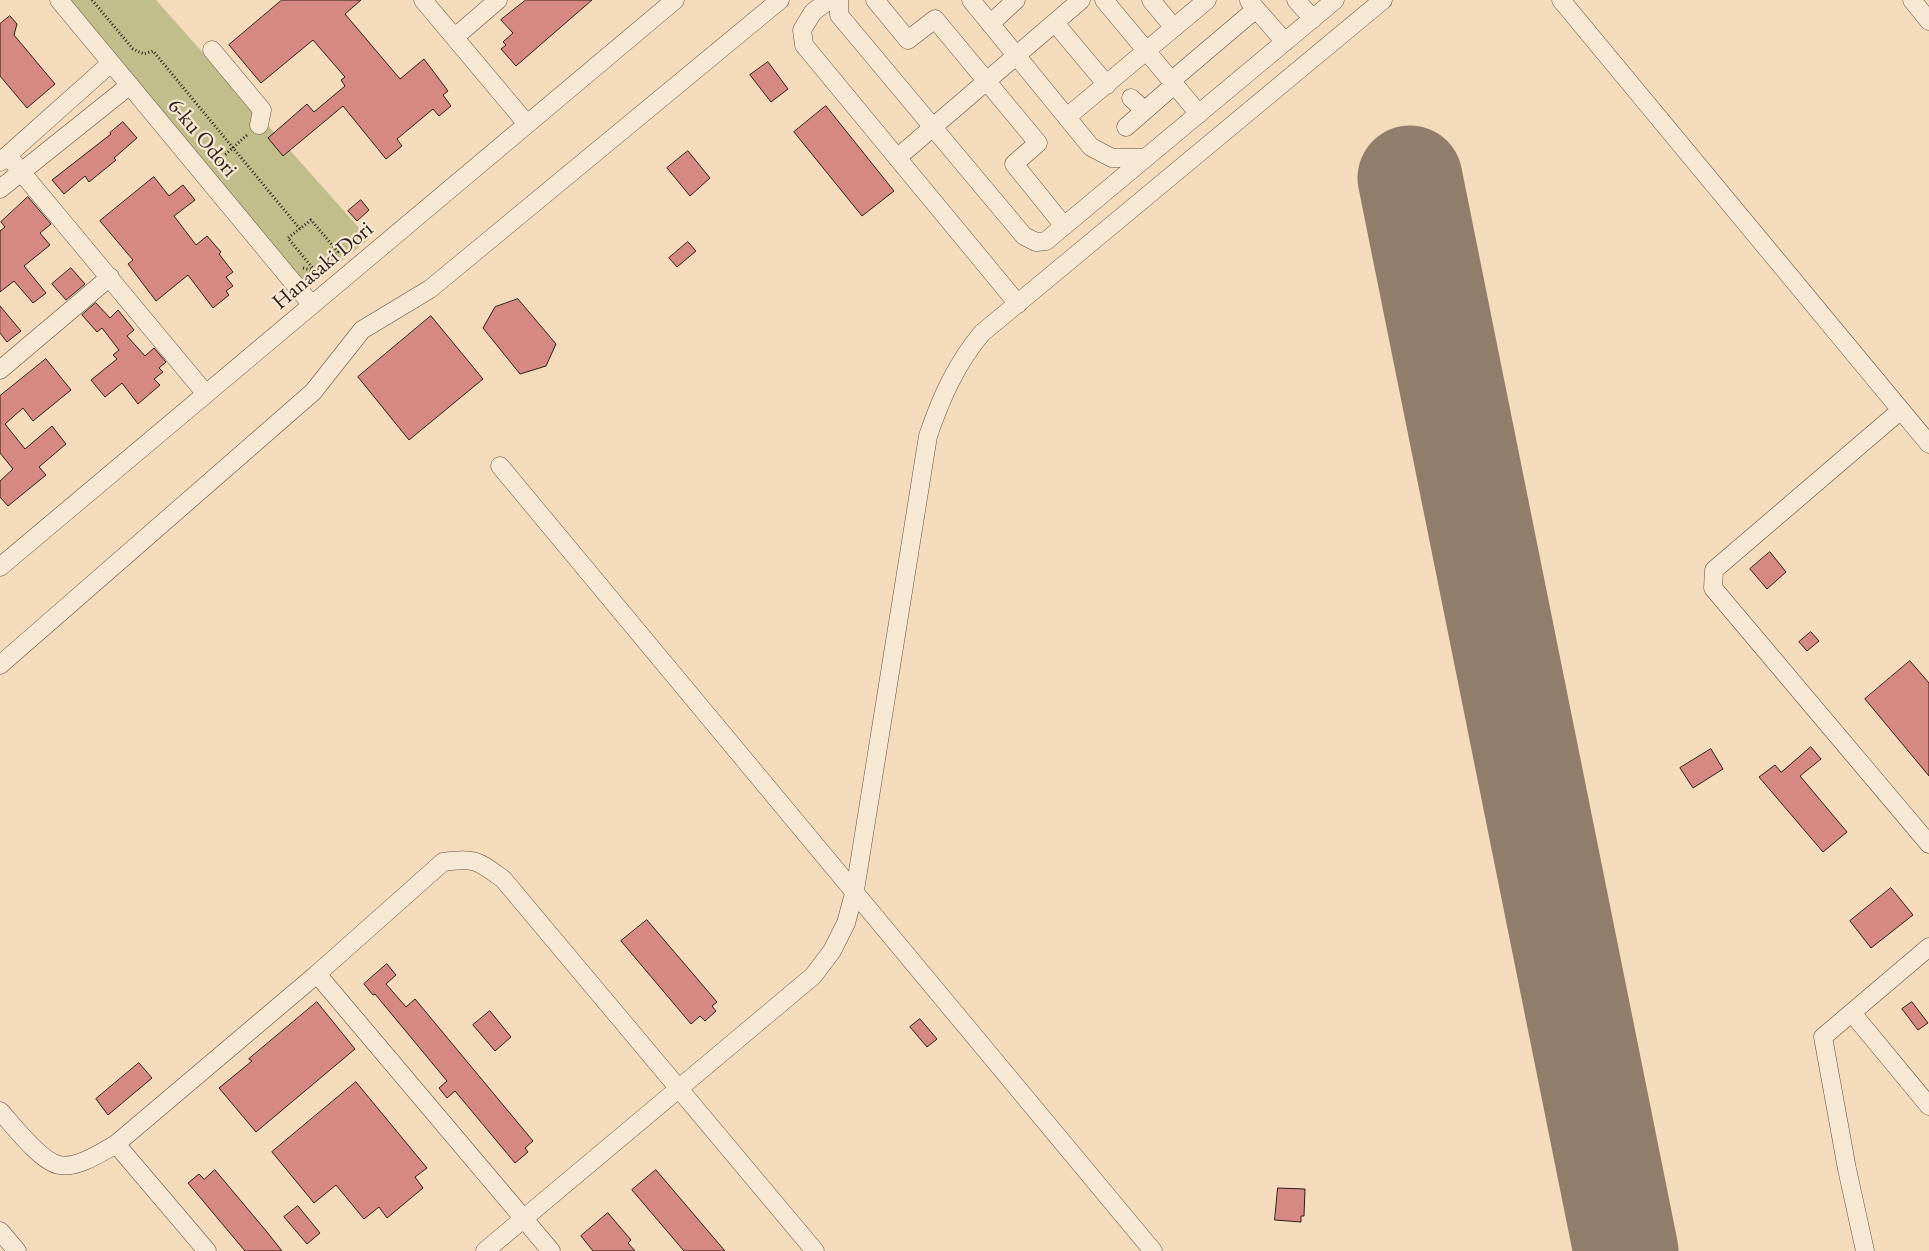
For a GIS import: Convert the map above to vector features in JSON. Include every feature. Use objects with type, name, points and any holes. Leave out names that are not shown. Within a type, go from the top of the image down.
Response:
[{"type":"street","name":"6-ku Odori","points":[[58,0],[311,304]]},
{"type":"street","points":[[423,0],[528,124]]},
{"type":"street","points":[[454,37],[498,0]]},
{"type":"street","name":"Hanasaki Dori","points":[[0,567],[675,0]]},
{"type":"street","points":[[0,665],[313,392],[362,330],[430,289],[780,0]]},
{"type":"street","points":[[829,0],[813,12],[802,30],[804,45],[1018,304]]},
{"type":"street","points":[[839,0],[838,15],[1024,236],[1036,242],[1046,241],[1335,0]]},
{"type":"street","points":[[875,0],[908,40],[935,19],[1038,143],[1014,164],[1064,226]]},
{"type":"street","points":[[971,0],[1091,147],[1112,158],[1145,158]]},
{"type":"street","points":[[990,24],[1016,0]]},
{"type":"street","points":[[897,158],[1081,0]]},
{"type":"street","points":[[1104,0],[1198,114]]},
{"type":"street","points":[[1151,0],[1174,28]]},
{"type":"street","points":[[1067,118],[1206,0]]},
{"type":"street","points":[[1296,0],[1313,19]]},
{"type":"street","points":[[485,1251],[813,976],[832,951],[846,923],[855,890],[928,436],[952,375],[966,352],[982,334],[1383,0]]},
{"type":"street","points":[[1560,0],[1929,444]]},
{"type":"street","points":[[1912,0],[1929,21]]},
{"type":"street","points":[[1126,127],[1252,5],[1285,42]]},
{"type":"street","points":[[1055,22],[1107,84]]},
{"type":"street","points":[[212,50],[262,110],[259,125]]},
{"type":"street","points":[[111,63],[4,159],[21,171],[206,394]]},
{"type":"street","points":[[0,189],[130,86]]},
{"type":"street","points":[[1131,98],[1144,110]]},
{"type":"street","points":[[0,370],[110,278]]},
{"type":"street","points":[[1901,410],[1714,570],[1713,588],[1929,844]]},
{"type":"street","points":[[500,466],[855,890],[1153,1251]]},
{"type":"street","points":[[0,1111],[38,1153],[59,1165],[78,1163],[116,1144],[317,974],[443,862],[465,859],[482,864],[503,879],[815,1251]]},
{"type":"street","points":[[1865,1251],[1847,1169],[1823,1037],[1929,947]]},
{"type":"street","points":[[317,974],[551,1251]]},
{"type":"street","points":[[1852,1013],[1929,1106]]},
{"type":"street","points":[[116,1144],[206,1251]]},
{"type":"street","points":[[0,1231],[17,1251]]},
{"type":"path","points":[[92,0],[133,49],[144,54],[153,51],[300,228]]},
{"type":"path","points":[[204,175],[259,125]]},
{"type":"path","points":[[289,278],[300,268],[315,270],[338,252],[311,220],[288,238],[315,270]]},
{"type":"shaded area","points":[[59,0],[156,0],[369,239],[302,293]]},
{"type":"building","points":[[282,0],[361,0],[345,14],[400,79],[424,59],[448,91],[443,95],[451,106],[439,116],[433,109],[397,139],[402,146],[386,159],[343,106],[283,156],[268,138],[307,104],[314,112],[345,86],[341,80],[345,77],[313,40],[261,83],[229,45]]},
{"type":"building","points":[[526,0],[592,0],[516,66],[501,49],[506,45],[503,42],[513,33],[501,20]]},
{"type":"building","points":[[10,16],[17,24],[14,35],[55,84],[27,108],[0,76],[0,24]]},
{"type":"building","points":[[768,62],[788,89],[771,102],[750,75]]},
{"type":"building","points":[[826,106],[894,191],[862,216],[794,132]]},
{"type":"building","points":[[123,122],[137,138],[114,158],[116,160],[89,182],[85,176],[64,194],[52,180],[111,134]]},
{"type":"building","points":[[688,151],[710,178],[690,196],[667,168]]},
{"type":"building","points":[[154,177],[169,196],[183,185],[195,200],[174,216],[196,245],[207,236],[221,252],[219,254],[233,272],[226,277],[233,286],[226,291],[229,295],[213,308],[188,275],[156,301],[128,264],[133,260],[100,221]]},
{"type":"building","points":[[28,197],[51,224],[40,233],[50,245],[24,266],[46,293],[33,303],[14,281],[0,292],[0,231],[5,227],[1,222]]},
{"type":"building","points":[[361,200],[369,210],[357,221],[348,211]]},
{"type":"building","points":[[688,242],[696,251],[677,267],[669,258]]},
{"type":"building","points":[[71,268],[85,284],[66,300],[52,284]]},
{"type":"building","points":[[518,299],[556,344],[546,366],[520,374],[483,328],[495,307]]},
{"type":"building","points":[[96,303],[110,318],[118,310],[134,330],[127,336],[145,356],[154,348],[166,362],[159,368],[163,372],[154,379],[160,385],[138,404],[122,383],[105,397],[91,380],[117,359],[113,355],[119,350],[102,328],[97,332],[82,315]]},
{"type":"building","points":[[0,306],[21,331],[7,342],[0,333]]},
{"type":"building","points":[[431,316],[483,379],[409,440],[358,377]]},
{"type":"building","points":[[46,359],[71,390],[33,421],[23,408],[5,424],[25,449],[52,426],[66,444],[39,467],[46,475],[8,506],[0,497],[0,481],[13,469],[0,453],[0,396]]},
{"type":"building","points":[[1770,552],[1786,572],[1767,589],[1750,569]]},
{"type":"building","points":[[1811,632],[1819,641],[1807,651],[1799,642]]},
{"type":"building","points":[[1910,661],[1929,683],[1929,776],[1865,699]]},
{"type":"building","points":[[1811,747],[1821,759],[1800,776],[1847,832],[1823,852],[1759,777],[1775,765],[1781,772]]},
{"type":"building","points":[[1711,749],[1723,769],[1693,788],[1680,768]]},
{"type":"building","points":[[1891,888],[1913,915],[1871,948],[1850,921]]},
{"type":"building","points":[[647,920],[717,1002],[712,1006],[716,1011],[705,1021],[700,1016],[691,1024],[621,941]]},
{"type":"building","points":[[387,964],[396,975],[386,984],[406,1007],[415,999],[533,1141],[525,1148],[528,1152],[515,1163],[455,1091],[447,1098],[439,1088],[447,1081],[375,994],[373,995],[364,984]]},
{"type":"building","points":[[317,1002],[355,1049],[256,1132],[219,1088],[252,1061],[249,1059]]},
{"type":"building","points":[[1912,1002],[1928,1023],[1918,1030],[1902,1009]]},
{"type":"building","points":[[490,1011],[511,1037],[495,1051],[473,1025]]},
{"type":"building","points":[[920,1019],[937,1039],[927,1047],[910,1027]]},
{"type":"building","points":[[139,1063],[152,1078],[108,1115],[96,1099]]},
{"type":"building","points":[[356,1082],[427,1168],[415,1177],[423,1188],[387,1218],[379,1207],[364,1219],[336,1185],[314,1203],[272,1152]]},
{"type":"building","points":[[215,1170],[282,1251],[245,1251],[188,1183],[199,1174],[204,1179]]},
{"type":"building","points":[[656,1170],[725,1251],[684,1251],[632,1190]]},
{"type":"building","points":[[1278,1188],[1305,1189],[1304,1216],[1301,1216],[1301,1222],[1275,1220]]},
{"type":"building","points":[[298,1206],[320,1233],[307,1244],[284,1217]]},
{"type":"building","points":[[608,1213],[631,1240],[628,1243],[635,1251],[593,1251],[581,1236]]},
{"type":"runway","points":[[1410,178],[1626,1251]]}]
